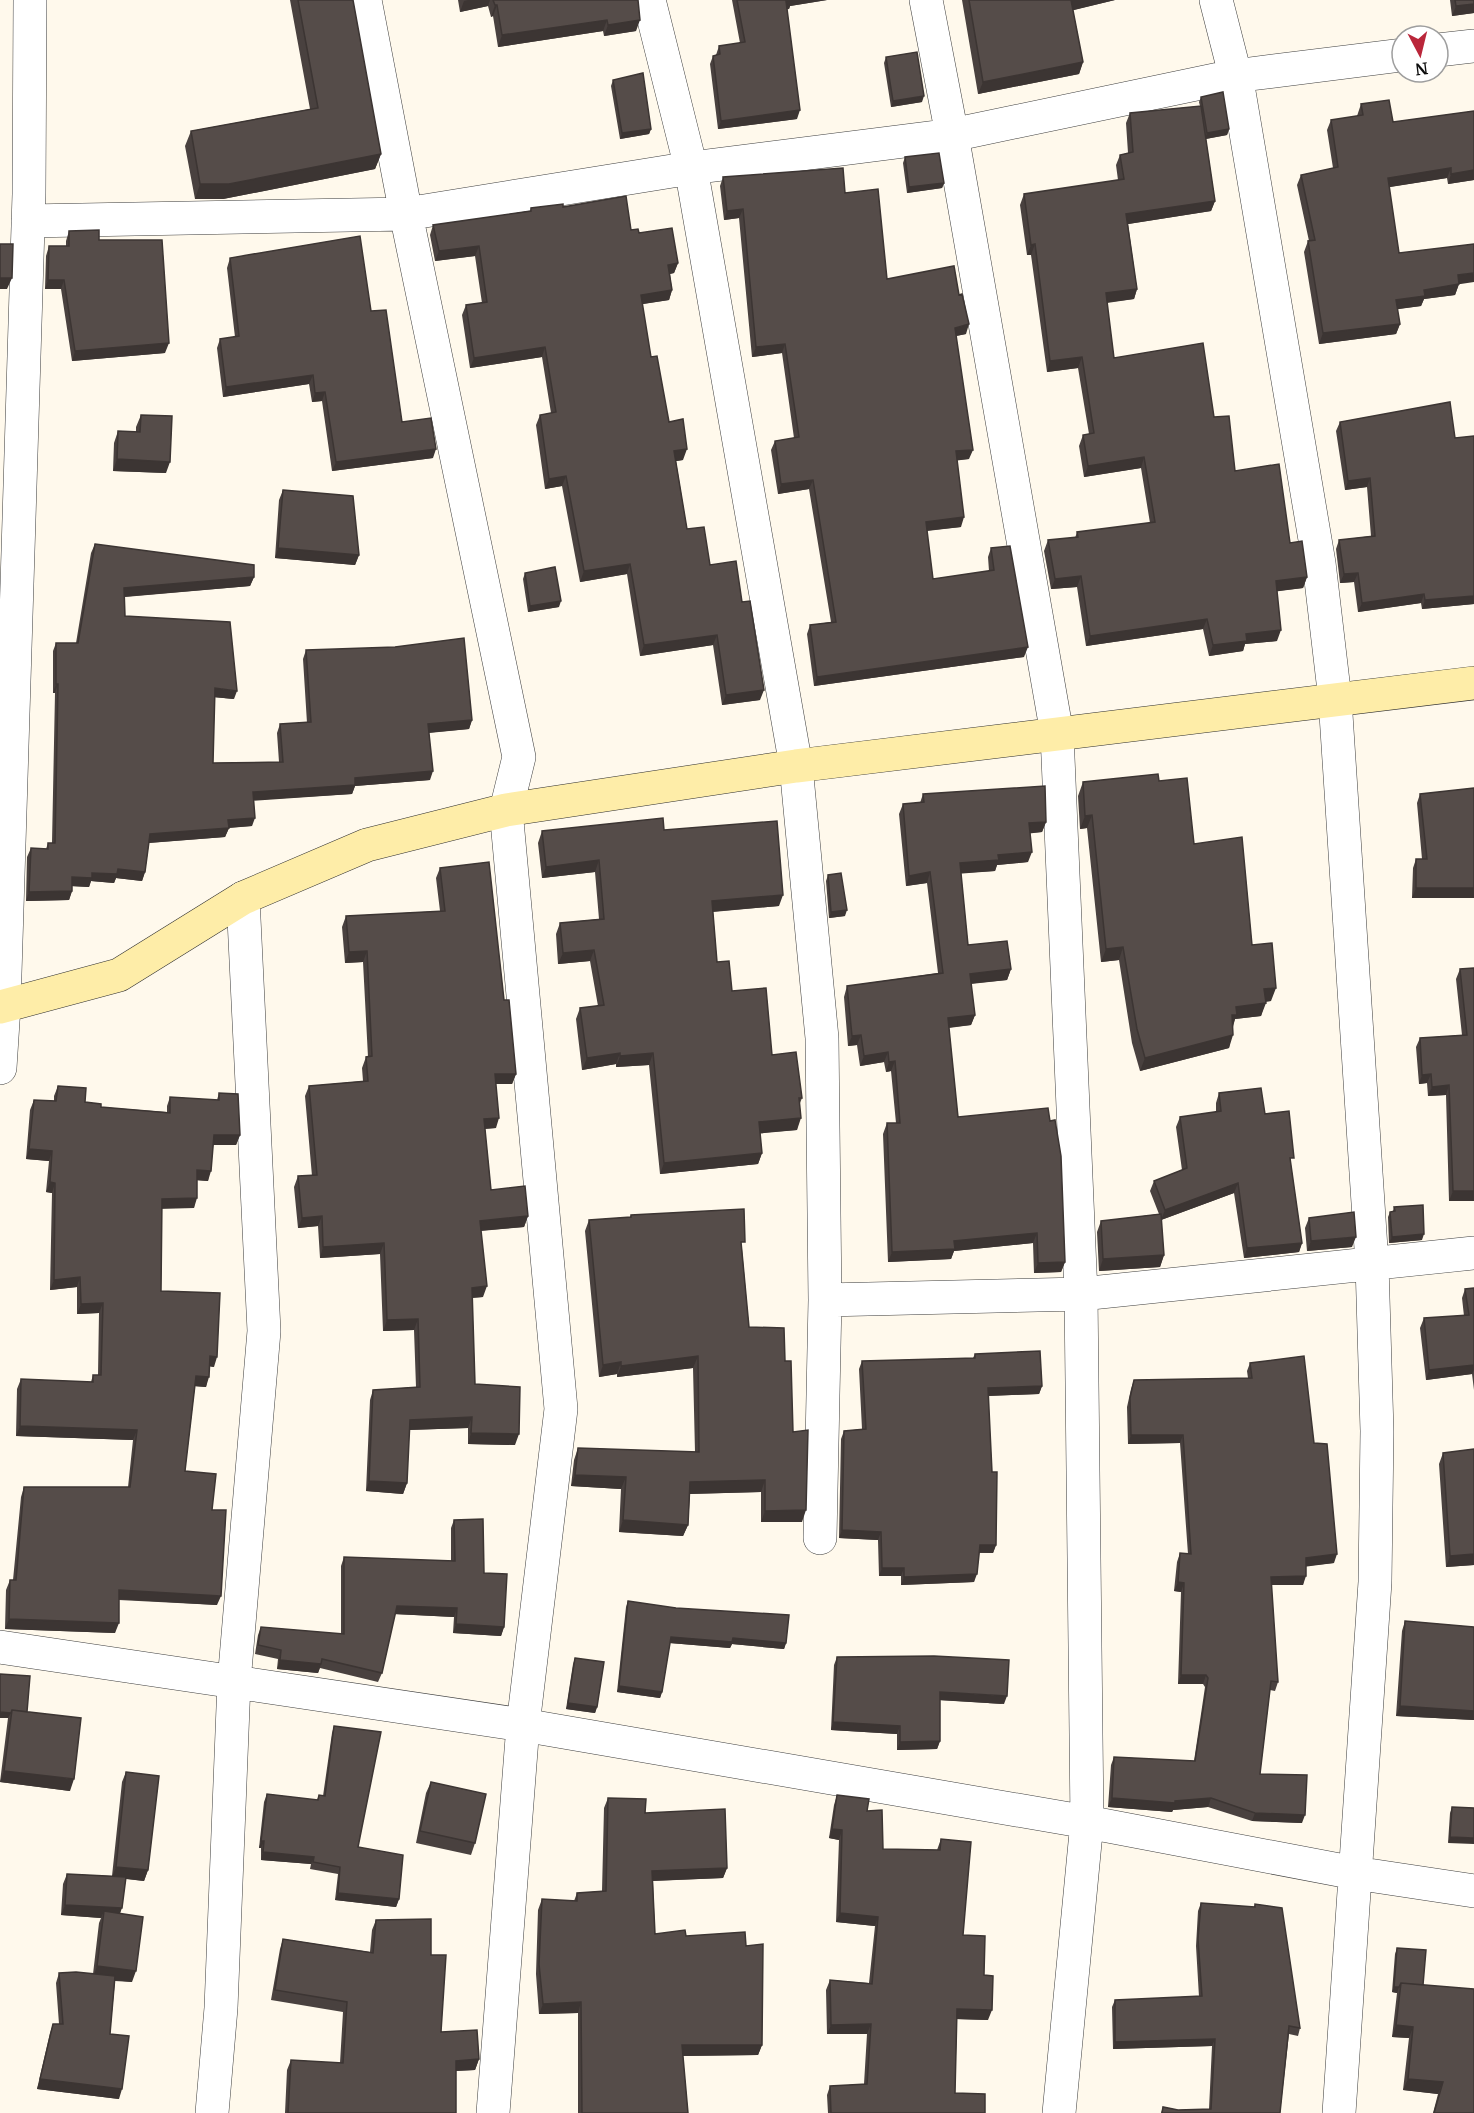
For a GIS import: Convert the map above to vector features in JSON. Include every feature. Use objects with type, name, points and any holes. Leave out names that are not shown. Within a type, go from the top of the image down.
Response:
[{"type":"main road","points":[[2,1007],[119,975],[243,898],[367,844],[506,810],[796,766],[1474,683]]},
{"type":"street","points":[[0,1068],[28,221],[30,0]]},
{"type":"street","points":[[365,0],[406,214],[519,757],[506,810],[561,1409],[523,1725],[493,2113]]},
{"type":"street","points":[[649,0],[691,168],[796,766],[822,1038],[825,1300],[820,1538]]},
{"type":"street","points":[[926,0],[952,135],[1057,734],[1081,1294],[1087,1822],[1059,2113]]},
{"type":"street","points":[[1216,0],[1234,76],[1281,328],[1317,552],[1335,699],[1372,1264],[1377,1431],[1375,1582],[1340,2113]]},
{"type":"street","points":[[1450,49],[1474,46]]},
{"type":"street","points":[[28,221],[406,214],[691,168],[952,135],[1234,76],[1390,56]]},
{"type":"street","points":[[212,2113],[221,2008],[234,1682],[264,1331],[243,898]]},
{"type":"street","points":[[825,1300],[1081,1294],[1474,1253]]},
{"type":"street","points":[[0,1647],[523,1725],[1087,1822],[1355,1873],[1474,1891]]},
{"type":"building","points":[[298,0],[353,0],[381,154],[229,184],[200,184],[191,131],[318,108]]},
{"type":"building","points":[[493,0],[638,0],[640,20],[608,25],[607,20],[502,35],[497,5]]},
{"type":"building","points":[[737,0],[792,0],[786,1],[800,110],[721,121],[713,56],[720,54],[719,46],[745,42]]},
{"type":"building","points":[[969,0],[1071,0],[1083,62],[983,82]]},
{"type":"building","points":[[1455,0],[1474,0],[1474,4],[1456,6]]},
{"type":"building","points":[[917,52],[924,96],[893,101],[886,57]]},
{"type":"building","points":[[643,73],[651,129],[622,133],[613,80]]},
{"type":"building","points":[[1223,92],[1229,129],[1207,133],[1201,97]]},
{"type":"building","points":[[1389,100],[1393,122],[1474,111],[1474,170],[1451,174],[1451,168],[1388,178],[1399,253],[1474,244],[1474,273],[1458,275],[1459,284],[1424,290],[1425,296],[1396,300],[1400,324],[1323,333],[1308,241],[1315,240],[1301,175],[1338,167],[1331,120],[1363,115],[1361,104]]},
{"type":"building","points":[[1201,106],[1215,201],[1126,214],[1137,289],[1106,293],[1114,358],[1203,343],[1214,417],[1229,416],[1235,471],[1279,464],[1290,543],[1302,541],[1307,577],[1276,581],[1281,630],[1246,634],[1247,641],[1213,645],[1207,619],[1090,636],[1081,576],[1055,579],[1048,540],[1078,537],[1077,532],[1155,522],[1144,457],[1088,466],[1083,435],[1094,433],[1082,357],[1050,361],[1035,244],[1031,245],[1024,194],[1124,179],[1120,155],[1133,152],[1130,113]]},
{"type":"building","points":[[939,153],[944,183],[909,187],[905,157]]},
{"type":"building","points":[[843,168],[845,193],[878,189],[887,279],[954,266],[959,295],[962,294],[969,324],[955,328],[973,450],[956,451],[964,517],[926,522],[933,579],[994,570],[991,548],[1010,546],[1028,647],[817,677],[810,625],[836,622],[813,480],[781,484],[775,441],[799,437],[785,344],[756,347],[743,209],[727,211],[723,177]]},
{"type":"building","points":[[626,196],[631,230],[638,229],[639,233],[672,228],[678,263],[668,265],[672,290],[641,295],[651,357],[657,356],[669,422],[683,419],[687,449],[674,451],[687,529],[704,527],[710,565],[736,561],[742,602],[750,601],[764,690],[726,695],[717,635],[644,645],[630,564],[584,571],[566,476],[549,479],[540,415],[556,412],[545,347],[474,358],[466,305],[487,302],[479,246],[439,251],[433,225],[531,211],[531,208],[563,204],[563,207]]},
{"type":"building","points":[[99,230],[99,240],[162,240],[169,343],[75,351],[64,280],[48,280],[49,246],[69,246],[69,231]]},
{"type":"building","points":[[360,236],[371,311],[386,310],[402,422],[431,418],[436,449],[336,462],[325,392],[315,393],[313,375],[226,387],[220,339],[239,336],[230,258]]},
{"type":"building","points":[[0,244],[13,244],[12,278],[0,278]]},
{"type":"building","points":[[1450,402],[1455,438],[1474,436],[1474,596],[1425,600],[1424,594],[1362,603],[1358,573],[1344,574],[1339,540],[1375,536],[1370,478],[1348,481],[1340,422]]},
{"type":"building","points":[[141,415],[172,416],[170,462],[117,459],[118,431],[140,432]]},
{"type":"building","points":[[283,490],[353,496],[359,555],[278,548]]},
{"type":"building","points":[[95,544],[254,565],[254,577],[124,588],[125,616],[230,622],[237,691],[215,688],[213,763],[283,762],[280,724],[311,722],[306,650],[395,647],[464,638],[472,720],[428,724],[433,771],[355,778],[355,785],[253,792],[255,818],[228,820],[229,828],[150,834],[145,872],[118,869],[117,874],[92,873],[92,878],[72,877],[72,891],[29,892],[31,848],[48,849],[48,843],[55,843],[58,684],[56,684],[56,643],[78,643]]},
{"type":"building","points":[[555,567],[561,601],[530,606],[525,573]]},
{"type":"building","points":[[1158,774],[1159,781],[1187,778],[1194,844],[1242,837],[1252,945],[1272,943],[1276,988],[1264,989],[1266,1003],[1236,1007],[1237,1015],[1232,1015],[1233,1035],[1145,1058],[1137,1029],[1123,947],[1106,949],[1092,815],[1085,816],[1083,782]]},
{"type":"building","points":[[1045,786],[1046,822],[1029,823],[1032,852],[998,855],[999,860],[960,863],[968,945],[1007,941],[1011,969],[970,974],[975,1015],[948,1018],[958,1117],[1048,1108],[1050,1121],[1055,1120],[1061,1156],[1065,1262],[1038,1263],[1037,1233],[954,1241],[955,1249],[892,1252],[887,1123],[900,1123],[895,1061],[889,1062],[888,1052],[864,1056],[861,1035],[852,1036],[847,986],[943,973],[930,872],[909,876],[903,804],[924,802],[923,794]]},
{"type":"building","points":[[1474,788],[1474,888],[1416,888],[1416,859],[1427,859],[1420,794]]},
{"type":"building","points":[[663,818],[664,830],[777,821],[783,895],[712,901],[717,962],[729,961],[732,991],[766,988],[772,1055],[796,1052],[802,1098],[799,1098],[801,1118],[759,1122],[762,1153],[664,1163],[653,1053],[620,1056],[620,1053],[587,1058],[580,1008],[604,1005],[594,950],[563,953],[560,923],[604,919],[599,860],[546,867],[542,831]]},
{"type":"building","points":[[489,862],[504,1000],[509,1000],[516,1074],[495,1074],[499,1118],[484,1119],[491,1190],[525,1186],[528,1216],[480,1221],[487,1286],[472,1288],[475,1384],[520,1387],[519,1434],[471,1433],[472,1417],[410,1420],[407,1483],[369,1481],[373,1390],[420,1387],[418,1319],[387,1320],[384,1243],[323,1247],[322,1216],[302,1218],[298,1176],[317,1175],[309,1086],[368,1081],[366,1057],[372,1056],[367,951],[349,952],[346,916],[445,911],[440,868]]},
{"type":"building","points":[[841,873],[847,910],[831,912],[828,875]]},
{"type":"building","points":[[1474,968],[1474,1191],[1453,1191],[1449,1085],[1432,1087],[1431,1074],[1422,1075],[1420,1038],[1467,1035],[1460,969]]},
{"type":"building","points":[[58,1086],[86,1088],[85,1102],[101,1104],[101,1107],[170,1113],[170,1097],[219,1100],[219,1093],[238,1094],[240,1135],[214,1135],[211,1171],[197,1170],[197,1198],[162,1199],[161,1291],[220,1293],[217,1357],[210,1356],[209,1377],[196,1376],[185,1471],[216,1474],[212,1510],[226,1510],[221,1596],[119,1590],[119,1623],[9,1619],[10,1580],[16,1580],[24,1487],[130,1487],[137,1430],[20,1426],[21,1379],[93,1382],[93,1375],[101,1375],[103,1303],[81,1304],[80,1277],[54,1280],[55,1183],[50,1182],[52,1151],[29,1149],[34,1100],[56,1101]]},
{"type":"building","points":[[1261,1088],[1265,1114],[1289,1111],[1294,1158],[1290,1158],[1302,1243],[1247,1248],[1238,1183],[1165,1210],[1154,1181],[1187,1168],[1180,1117],[1221,1111],[1219,1093]]},
{"type":"building","points":[[1423,1205],[1424,1234],[1392,1237],[1390,1212],[1395,1211],[1394,1207]]},
{"type":"building","points":[[744,1209],[745,1242],[741,1242],[749,1327],[784,1328],[785,1361],[791,1361],[793,1432],[808,1430],[806,1510],[765,1511],[765,1480],[690,1482],[688,1525],[623,1520],[626,1477],[575,1475],[578,1448],[699,1452],[698,1356],[621,1366],[621,1362],[603,1365],[589,1220],[631,1217],[631,1215]]},
{"type":"building","points":[[1354,1212],[1356,1237],[1311,1241],[1309,1218]]},
{"type":"building","points":[[1161,1214],[1164,1255],[1103,1259],[1101,1221]]},
{"type":"building","points":[[1474,1288],[1474,1365],[1429,1370],[1424,1318],[1469,1315],[1465,1289]]},
{"type":"building","points":[[1040,1351],[1042,1386],[988,1388],[992,1472],[997,1472],[996,1545],[980,1545],[977,1574],[904,1577],[904,1568],[882,1568],[881,1532],[842,1530],[844,1431],[866,1429],[862,1361],[975,1358],[975,1354]]},
{"type":"building","points":[[1304,1356],[1314,1443],[1327,1444],[1337,1554],[1306,1558],[1306,1576],[1271,1577],[1278,1682],[1271,1681],[1260,1774],[1307,1775],[1305,1815],[1255,1813],[1211,1798],[1175,1801],[1175,1803],[1112,1798],[1114,1757],[1195,1761],[1208,1678],[1206,1675],[1181,1675],[1184,1583],[1178,1582],[1180,1553],[1191,1554],[1183,1435],[1131,1435],[1130,1398],[1134,1380],[1252,1378],[1250,1363]]},
{"type":"building","points":[[1474,1449],[1474,1554],[1450,1556],[1443,1453]]},
{"type":"building","points":[[483,1519],[484,1573],[507,1574],[504,1627],[456,1624],[457,1608],[397,1606],[382,1673],[322,1659],[321,1664],[280,1660],[281,1650],[258,1645],[261,1627],[344,1634],[344,1557],[455,1561],[454,1520]]},
{"type":"building","points":[[628,1601],[676,1608],[789,1615],[786,1643],[733,1638],[732,1642],[671,1637],[662,1692],[619,1686]]},
{"type":"building","points":[[1405,1621],[1474,1627],[1474,1711],[1400,1706]]},
{"type":"building","points":[[934,1656],[1009,1660],[1007,1696],[940,1692],[940,1741],[900,1742],[900,1726],[833,1722],[837,1657]]},
{"type":"building","points":[[575,1658],[604,1662],[597,1707],[568,1703]]},
{"type":"building","points":[[0,1674],[30,1676],[27,1712],[12,1710],[11,1713],[0,1712]]},
{"type":"building","points":[[12,1710],[81,1718],[74,1779],[4,1771]]},
{"type":"building","points":[[334,1726],[381,1732],[358,1847],[403,1855],[399,1899],[338,1893],[340,1867],[313,1862],[314,1857],[263,1852],[264,1841],[261,1841],[267,1794],[318,1800],[319,1795],[325,1796]]},
{"type":"building","points":[[126,1772],[159,1776],[148,1870],[116,1867]]},
{"type":"building","points":[[431,1782],[486,1794],[475,1843],[420,1831]]},
{"type":"building","points":[[837,1795],[869,1799],[867,1811],[882,1810],[883,1849],[940,1850],[941,1839],[971,1842],[963,1935],[985,1936],[984,1975],[993,1976],[992,2010],[957,2009],[955,2093],[985,2094],[985,2113],[831,2113],[830,2086],[867,2084],[871,2024],[831,2025],[830,1980],[872,1984],[878,1917],[840,1913],[842,1830],[832,1829]]},
{"type":"building","points":[[608,1798],[646,1799],[645,1813],[725,1809],[727,1868],[652,1871],[655,1934],[685,1930],[686,1936],[745,1932],[746,1946],[763,1944],[762,2045],[682,2045],[688,2113],[582,2113],[581,2002],[543,2004],[539,1964],[542,1899],[577,1901],[577,1893],[606,1891]]},
{"type":"building","points":[[1452,1807],[1474,1808],[1474,1838],[1450,1837]]},
{"type":"building","points":[[67,1874],[126,1877],[122,1908],[65,1905]]},
{"type":"building","points":[[1201,1903],[1255,1907],[1255,1904],[1282,1908],[1300,2028],[1289,2026],[1280,2113],[1162,2113],[1163,2107],[1178,2110],[1211,2109],[1215,2039],[1115,2042],[1115,2000],[1202,1996],[1198,1939]]},
{"type":"building","points":[[104,1911],[143,1917],[136,1971],[97,1966]]},
{"type":"building","points":[[431,1919],[431,1955],[446,1955],[441,2032],[477,2030],[479,2059],[456,2061],[456,2113],[288,2113],[291,2060],[343,2063],[347,2002],[275,1990],[283,1939],[373,1953],[376,1920]]},
{"type":"building","points":[[1397,1948],[1426,1950],[1423,1985],[1401,1983],[1399,1987],[1394,1987]]},
{"type":"building","points":[[76,1972],[115,1976],[110,2034],[129,2036],[122,2089],[40,2079],[53,2024],[63,2024],[59,1973]]},
{"type":"building","points":[[1401,1983],[1474,1989],[1474,2113],[1434,2113],[1443,2082],[1408,2079],[1413,2027],[1396,2025]]}]
